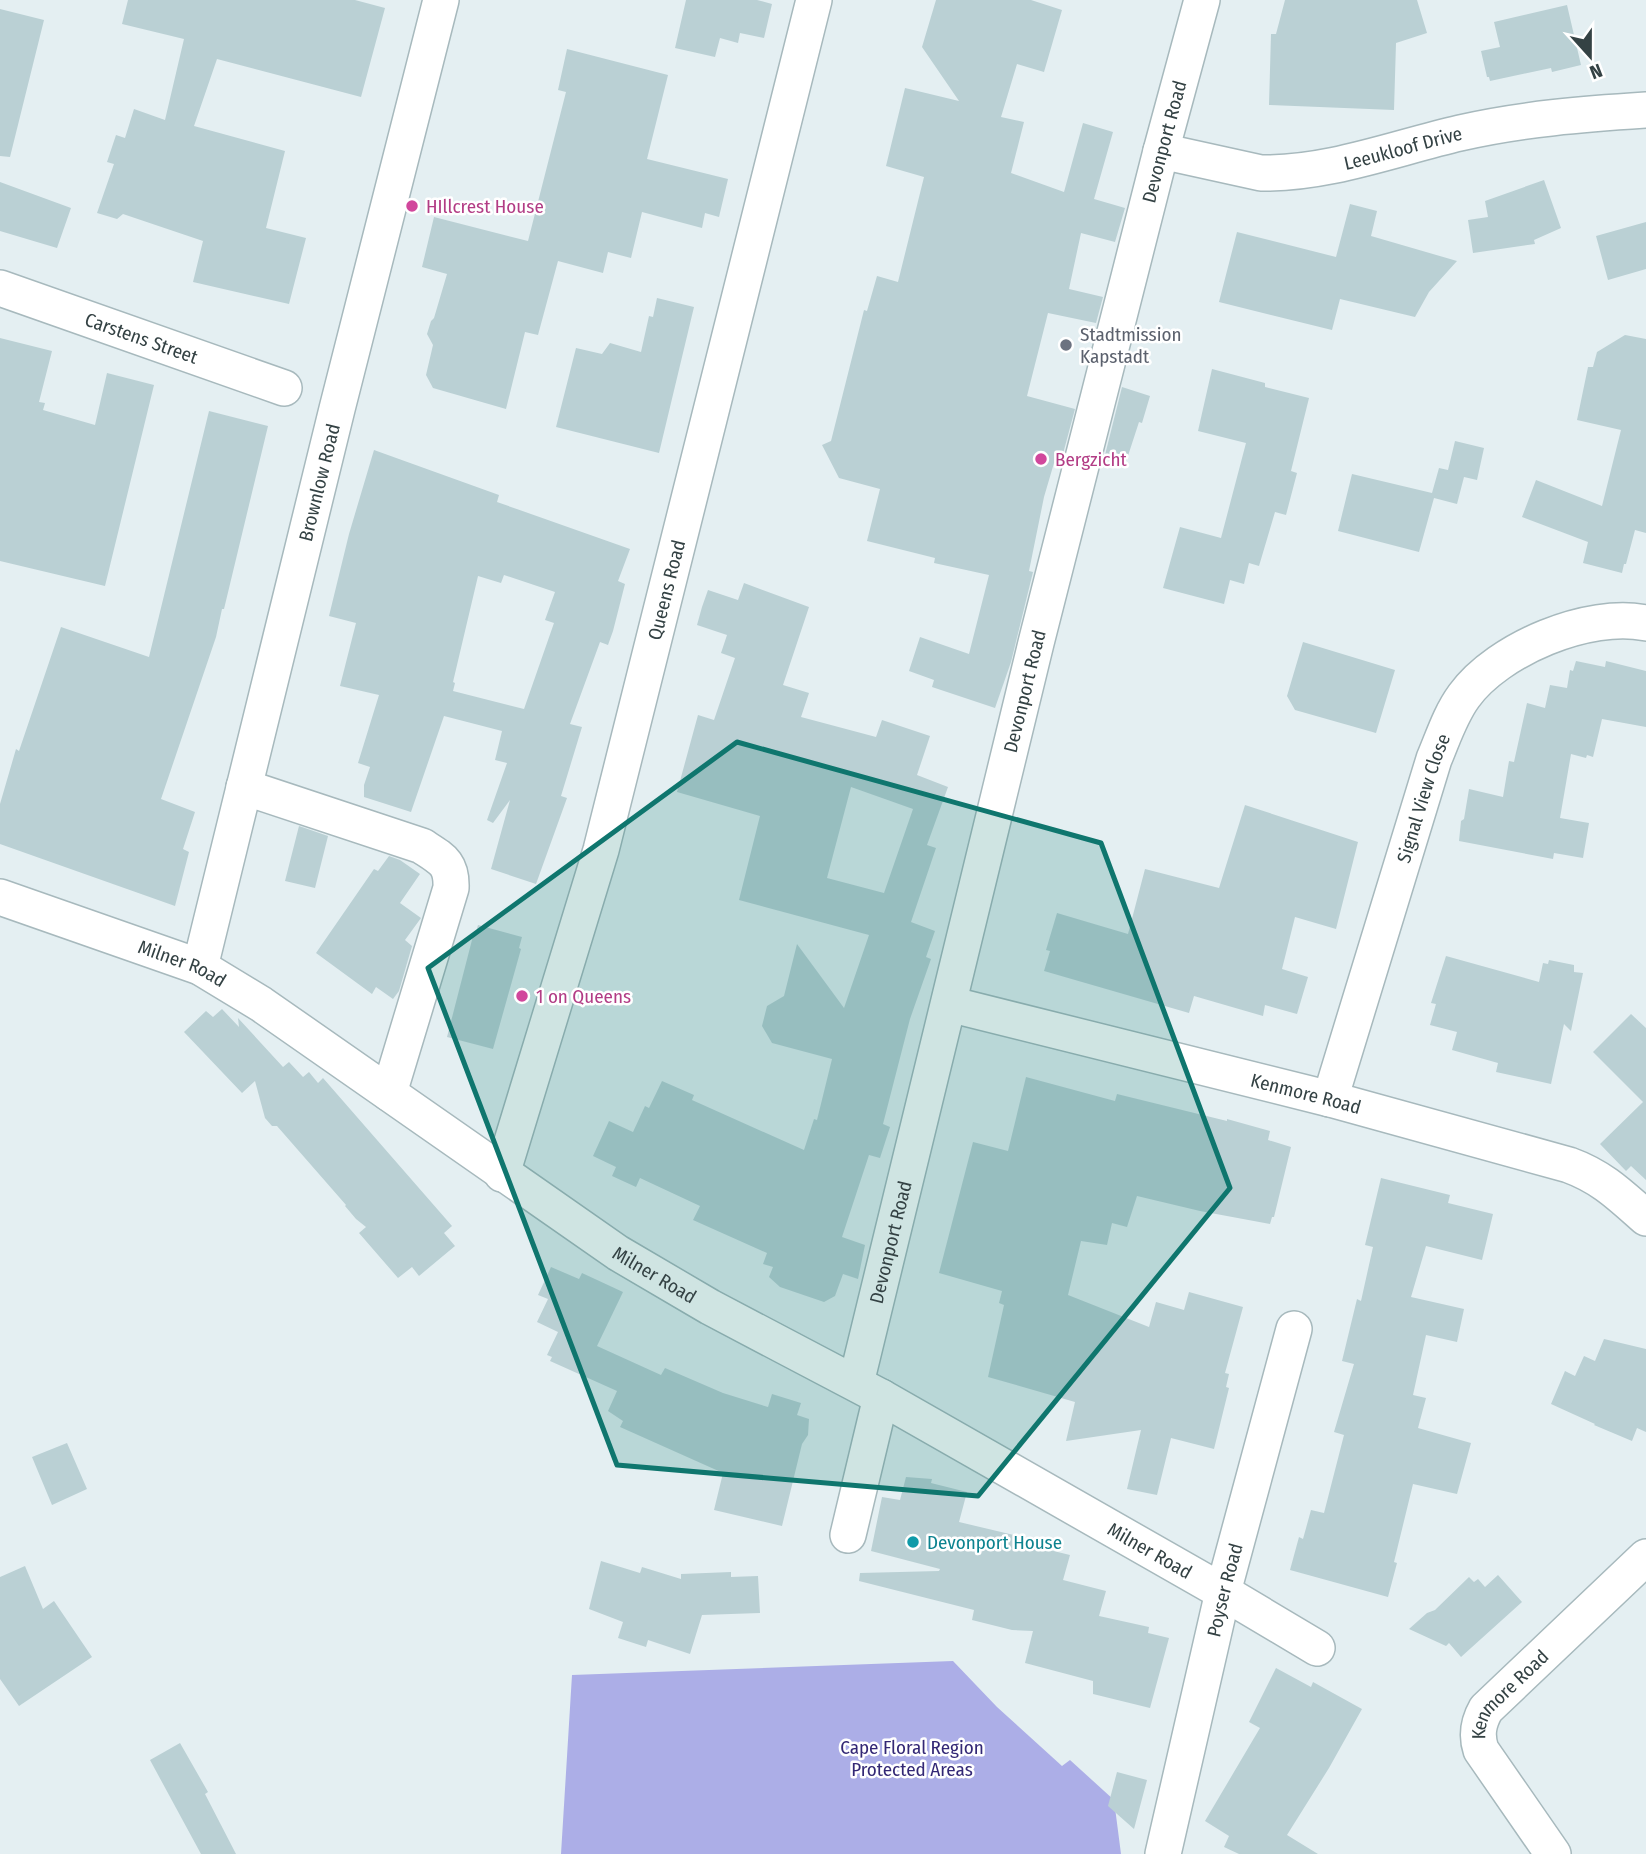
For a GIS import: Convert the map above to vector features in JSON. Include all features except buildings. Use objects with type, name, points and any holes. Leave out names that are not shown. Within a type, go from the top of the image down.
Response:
[{"type":"street","name":"Brownlow Road","points":[[200,967],[441,0]]},
{"type":"street","name":"Queens Road","points":[[502,1174],[601,850],[814,0]]},
{"type":"street","name":"Devonport Road","points":[[848,1535],[869,1390],[949,1004],[1033,657],[1202,0]]},
{"type":"street","name":"Leeukloof Drive","points":[[1161,151],[1261,173],[1274,173],[1315,169],[1463,132],[1562,115],[1646,110]]},
{"type":"street","name":"Carstens Street","points":[[0,288],[284,388]]},
{"type":"street","name":"Signal View Close","points":[[1330,1099],[1434,759],[1463,697],[1476,682],[1502,661],[1570,628],[1603,620],[1646,622]]},
{"type":"street","points":[[244,787],[422,846],[444,860],[452,874],[451,888],[388,1093]]},
{"type":"street","name":"Milner Road","points":[[0,897],[200,967],[261,1003],[618,1253],[710,1307],[869,1390],[1317,1648]]},
{"type":"street","name":"Kenmore Road","points":[[949,1004],[1330,1099],[1592,1173],[1646,1218]]},
{"type":"street","name":"Poyser Road","points":[[1163,1854],[1223,1592],[1294,1329]]},
{"type":"street","name":"Kenmore Road","points":[[1553,1854],[1481,1750],[1478,1741],[1480,1720],[1486,1709],[1646,1558]]},
{"type":"highlighted area","points":[[737,742],[1101,843],[1230,1188],[978,1496],[617,1465],[428,968]]},
{"type":"green space","name":"Cape Floral Region Protected Areas","points":[[953,1661],[997,1707],[1062,1766],[1070,1760],[1114,1800],[1121,1854],[561,1854],[572,1675]]},
{"type":"place","name":"HIllcrest House","points":[[412,206]]},
{"type":"place","name":"Stadtmission Kapstadt","points":[[1066,345]]},
{"type":"place","name":"Bergzicht","points":[[1041,459]]},
{"type":"place","name":"1 on Queens","points":[[522,996]]},
{"type":"place","name":"Devonport House","points":[[913,1542]]}]
